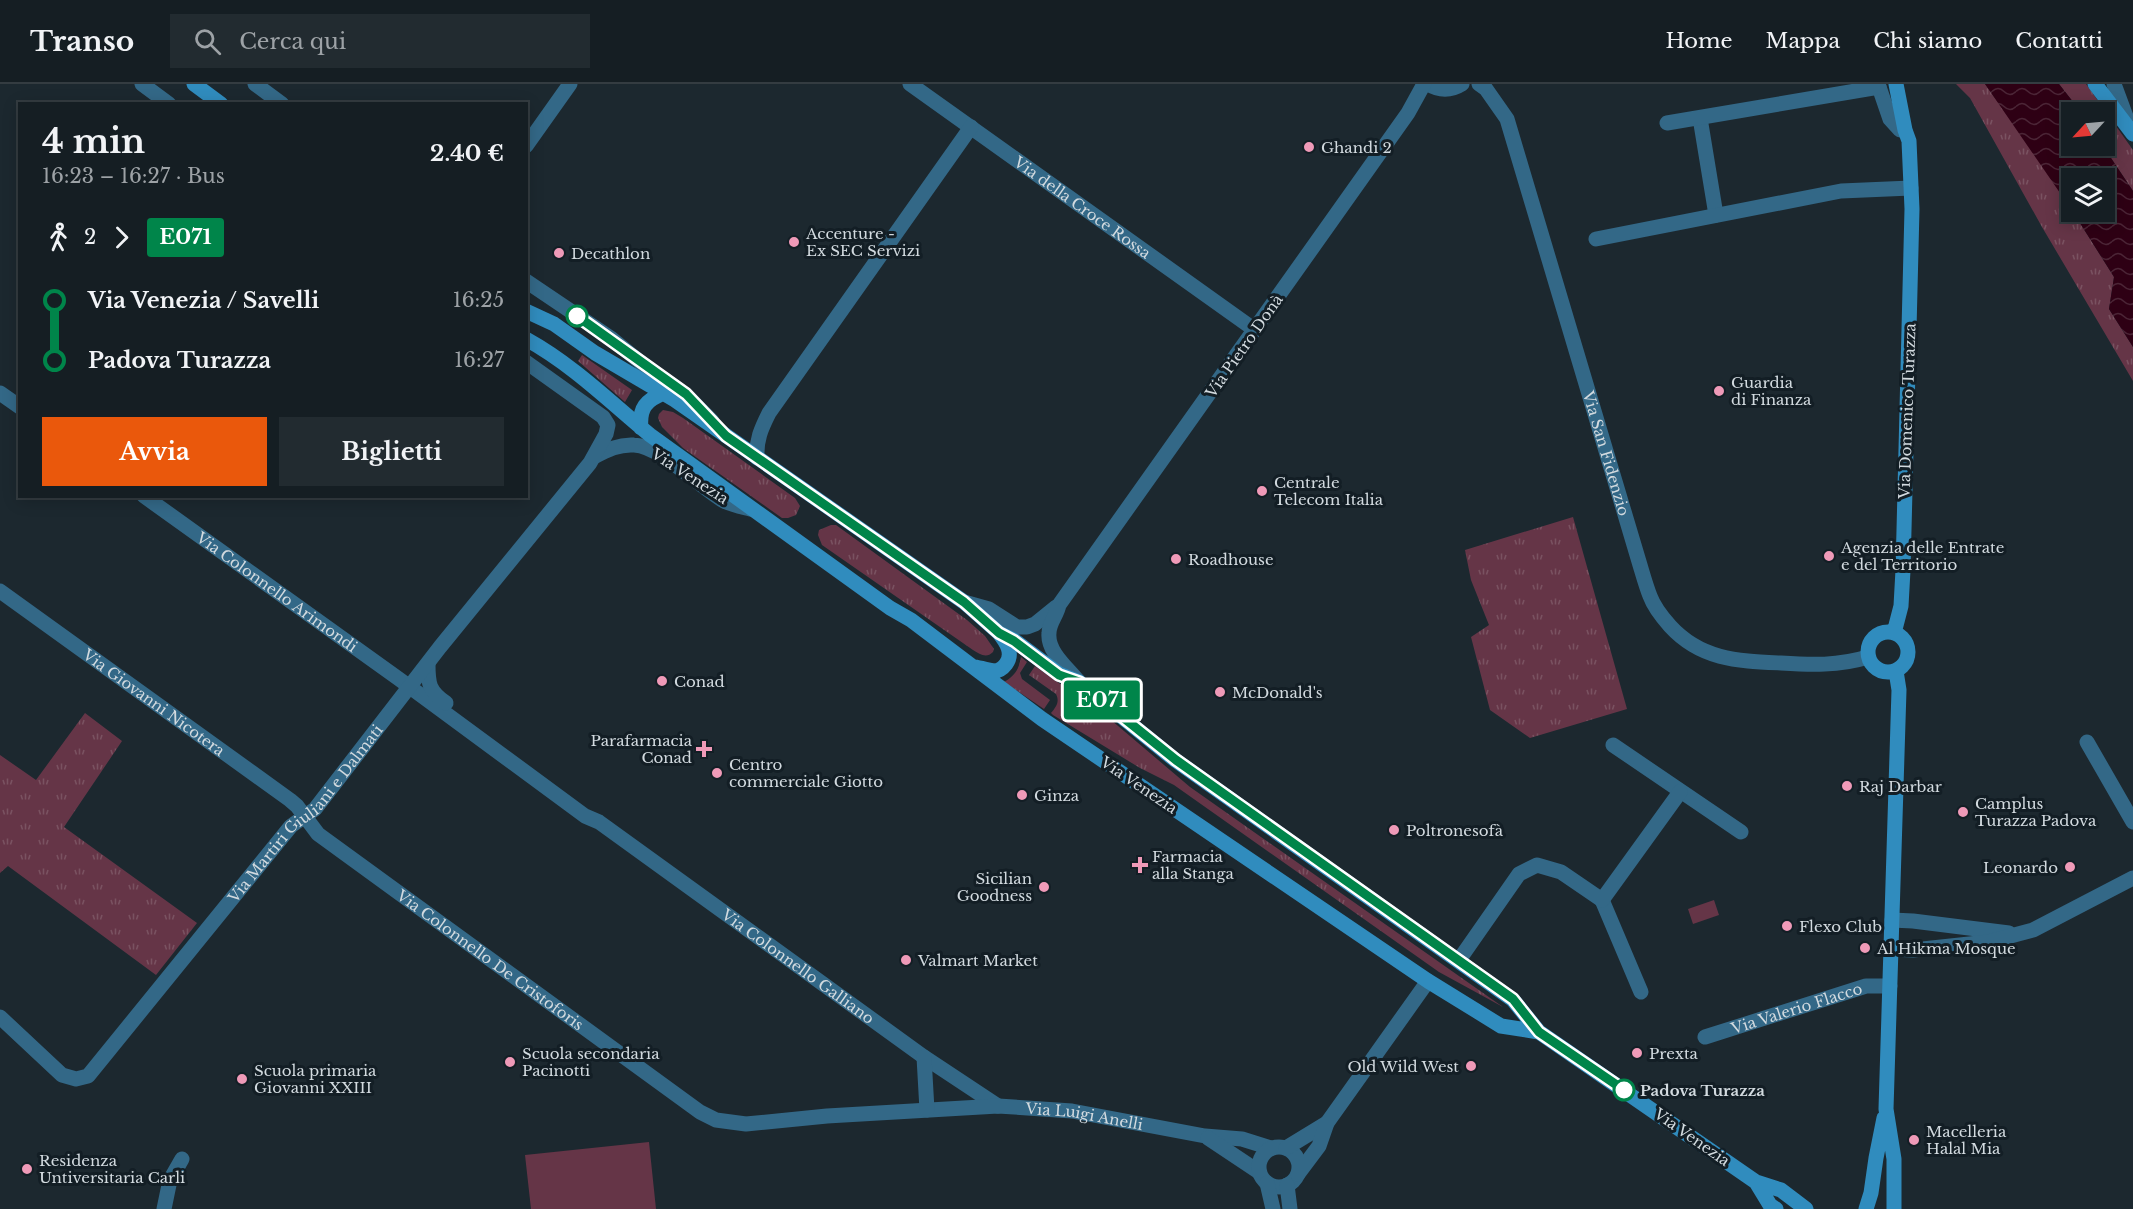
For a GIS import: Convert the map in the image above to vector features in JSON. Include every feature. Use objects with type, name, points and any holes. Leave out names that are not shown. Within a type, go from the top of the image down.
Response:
[{"type":"main road","points":[[194,84],[218,102]]},
{"type":"main road","name":"Via Domenico Turazza","points":[[1894,633],[1901,606],[1903,570],[1911,188],[1909,141],[1896,84]]},
{"type":"main road","points":[[2095,84],[2132,133]]},
{"type":"main road","name":"Via Venezia","points":[[528,312],[554,324],[610,363],[664,393],[964,602],[999,633],[1014,641],[1059,675],[1079,682],[1176,760],[1513,999],[1539,1032],[1756,1182],[1781,1190],[1806,1209]]},
{"type":"main road","name":"Via Venezia","points":[[528,340],[567,364],[641,428],[890,608],[911,620],[974,667],[995,686],[1042,719],[1428,981],[1501,1026],[1539,1032]]},
{"type":"main road","points":[[641,428],[640,415],[645,404],[651,398],[664,393]]},
{"type":"main road","points":[[974,667],[1000,670],[1008,661],[1009,647],[999,633]]},
{"type":"main road","points":[[1894,633],[1904,639],[1909,651],[1906,663],[1896,671],[1882,672],[1871,664],[1867,649],[1877,634],[1894,633]]},
{"type":"main road","points":[[1866,1209],[1886,1109],[1899,690],[1896,671]]},
{"type":"main road","points":[[1886,1109],[1894,1159],[1894,1209]]},
{"type":"main road","name":"Via Venezia","points":[[1756,1182],[1770,1205],[1776,1209]]},
{"type":"street","points":[[142,84],[165,102]]},
{"type":"street","points":[[255,84],[279,102]]},
{"type":"street","points":[[528,143],[570,84]]},
{"type":"street","name":"Via della Croce Rossa","points":[[910,84],[1256,330]]},
{"type":"street","points":[[1426,84],[1449,90],[1462,84]]},
{"type":"street","name":"Via Pietro Donà","points":[[1079,682],[1055,654],[1050,643],[1048,633],[1059,605],[1256,330],[1426,84]]},
{"type":"street","name":"Via San Fidenzio","points":[[1479,84],[1486,89],[1507,119],[1650,598],[1661,616],[1681,638],[1704,652],[1728,658],[1828,666],[1868,657]]},
{"type":"street","points":[[2114,84],[2132,133]]},
{"type":"street","points":[[1667,123],[1878,86],[1890,119],[1900,130],[1905,130]]},
{"type":"street","points":[[1700,118],[1716,215]]},
{"type":"street","points":[[757,458],[756,447],[759,433],[769,413],[971,127]]},
{"type":"street","points":[[1596,238],[1841,191],[1911,188]]},
{"type":"street","name":"Via Venezia","points":[[528,282],[612,339],[645,366],[686,394],[726,436]]},
{"type":"street","points":[[528,363],[603,417],[608,425]]},
{"type":"street","points":[[0,393],[18,406]]},
{"type":"street","points":[[592,460],[615,406]]},
{"type":"street","name":"Via Venezia","points":[[592,460],[608,449],[636,445],[650,449],[725,501],[753,510]]},
{"type":"street","name":"Via Martiri Giuliani e Dalmati","points":[[0,1017],[62,1075],[76,1079],[88,1076],[291,826],[315,809],[592,460]]},
{"type":"street","name":"Via Colonnello Arimondi","points":[[147,498],[410,687]]},
{"type":"street","name":"Via Giovanni Nicotera","points":[[0,591],[290,800],[304,817]]},
{"type":"street","name":"Via Pietro Donà","points":[[964,602],[989,609],[1017,627],[1035,624],[1059,605]]},
{"type":"street","name":"Via Colonnello Galliano","points":[[428,664],[428,683],[437,697],[588,806],[599,822]]},
{"type":"street","name":"Via Colonnello Galliano","points":[[410,687],[585,816],[599,822],[924,1057],[998,1106]]},
{"type":"street","points":[[2087,742],[2133,822]]},
{"type":"street","points":[[1613,745],[1742,832]]},
{"type":"street","points":[[1602,900],[1680,792]]},
{"type":"street","name":"Via Colonnello De Cristoforis","points":[[304,817],[326,840],[700,1112],[716,1120],[746,1124],[963,1107]]},
{"type":"street","points":[[1459,960],[1519,874],[1536,865],[1561,872],[1602,900],[1641,992]]},
{"type":"street","points":[[1890,949],[1913,950],[1988,942],[2033,930],[2133,878]]},
{"type":"street","points":[[1892,920],[2018,934]]},
{"type":"street","points":[[1263,1178],[1280,1187],[1293,1180],[1318,1146],[1327,1123],[1428,981]]},
{"type":"street","name":"Via Valerio Flacco","points":[[1705,1037],[1866,986],[1890,986]]},
{"type":"street","points":[[924,1057],[927,1110]]},
{"type":"street","name":"Via Luigi Anelli","points":[[963,1107],[998,1106],[1072,1111],[1205,1136],[1242,1138],[1279,1148]]},
{"type":"street","points":[[1274,1209],[1263,1178],[1261,1158],[1327,1123]]},
{"type":"street","name":"Via Luigi Anelli","points":[[1205,1136],[1263,1178]]},
{"type":"street","points":[[1279,1148],[1293,1152],[1299,1166],[1293,1180],[1290,1209]]},
{"type":"street","points":[[164,1209],[170,1180],[182,1159]]},
{"type":"green space","points":[[1956,84],[1985,84],[2058,186],[2061,192],[2061,222],[2079,222],[2114,277],[2109,309],[2133,347],[2133,381],[2042,227],[1970,98]]},
{"type":"green space","points":[[2059,84],[2086,84],[2099,102],[2073,102]]},
{"type":"green space","points":[[2115,125],[2133,150],[2133,191],[2110,156],[2115,156]]},
{"type":"green space","points":[[582,355],[632,390],[625,402],[578,361]]},
{"type":"green space","points":[[663,410],[673,412],[683,418],[795,498],[800,506],[796,515],[782,518],[683,448],[662,427],[658,418]]},
{"type":"green space","points":[[1573,517],[1627,709],[1530,738],[1490,710],[1471,637],[1489,625],[1471,580],[1465,550]]},
{"type":"green space","points":[[836,525],[967,620],[985,636],[994,649],[993,652],[985,655],[973,650],[822,545],[818,535],[819,530]]},
{"type":"green space","points":[[1021,657],[1027,662],[1020,673],[1022,679],[1050,700],[1044,709],[1004,682],[1016,672]]},
{"type":"green space","points":[[1035,666],[1111,720],[1190,787],[1503,1007],[1439,972],[1174,785],[1140,768],[1053,715],[1051,713],[1058,700],[1056,694],[1029,675]]},
{"type":"green space","points":[[85,713],[122,741],[64,827],[197,923],[156,975],[8,866],[0,873],[0,755],[36,780]]},
{"type":"green space","points":[[1714,900],[1719,915],[1693,924],[1688,909]]},
{"type":"green space","points":[[649,1142],[656,1209],[531,1209],[525,1155]]},
{"type":"water","points":[[1985,84],[2059,84],[2073,102],[2061,102],[2061,156],[2110,156],[2133,191],[2133,347],[2109,309],[2114,277],[2079,222],[2115,222],[2115,168],[2061,168],[2061,194]]},
{"type":"bus line","name":"E071","points":[[577,316],[686,394],[726,436],[964,602],[999,633],[1014,641],[1059,675],[1079,682],[1176,760],[1513,999],[1539,1032],[1624,1090]]},
{"type":"place","name":"Ghandi 2","points":[[1309,147]]},
{"type":"place","name":"Accenture - Ex SEC Servizi","points":[[794,242]]},
{"type":"place","name":"Decathlon","points":[[559,253]]},
{"type":"place","name":"Guardia di Finanza","points":[[1719,391]]},
{"type":"place","name":"Centrale Telecom Italia","points":[[1262,491]]},
{"type":"place","name":"Agenzia delle Entrate e del Territorio","points":[[1829,556]]},
{"type":"place","name":"Roadhouse","points":[[1176,559]]},
{"type":"place","name":"Conad","points":[[662,681]]},
{"type":"place","name":"McDonald's","points":[[1220,692]]},
{"type":"place","name":"Parafarmacia Conad","points":[[704,749]]},
{"type":"place","name":"Centro commerciale Giotto","points":[[717,773]]},
{"type":"place","name":"Raj Darbar","points":[[1847,786]]},
{"type":"place","name":"Ginza","points":[[1022,795]]},
{"type":"place","name":"Camplus Turazza Padova","points":[[1963,812]]},
{"type":"place","name":"Poltronesofà","points":[[1394,830]]},
{"type":"place","name":"Farmacia alla Stanga","points":[[1140,865]]},
{"type":"place","name":"Leonardo","points":[[2070,867]]},
{"type":"place","name":"Sicilian Goodness","points":[[1044,887]]},
{"type":"place","name":"Flexo Club","points":[[1787,926]]},
{"type":"place","name":"Al Hikma Mosque","points":[[1865,948]]},
{"type":"place","name":"Valmart Market","points":[[906,960]]},
{"type":"place","name":"Prexta","points":[[1637,1053]]},
{"type":"place","name":"Scuola secondaria Pacinotti","points":[[510,1062]]},
{"type":"place","name":"Old Wild West","points":[[1471,1066]]},
{"type":"place","name":"Scuola primaria Giovanni XXIII","points":[[242,1079]]},
{"type":"place","name":"Padova Turazza","points":[[1624,1090]]},
{"type":"place","name":"Macelleria Halal Mia","points":[[1914,1140]]},
{"type":"place","name":"Residenza Untiversitaria Carli","points":[[27,1169]]}]
